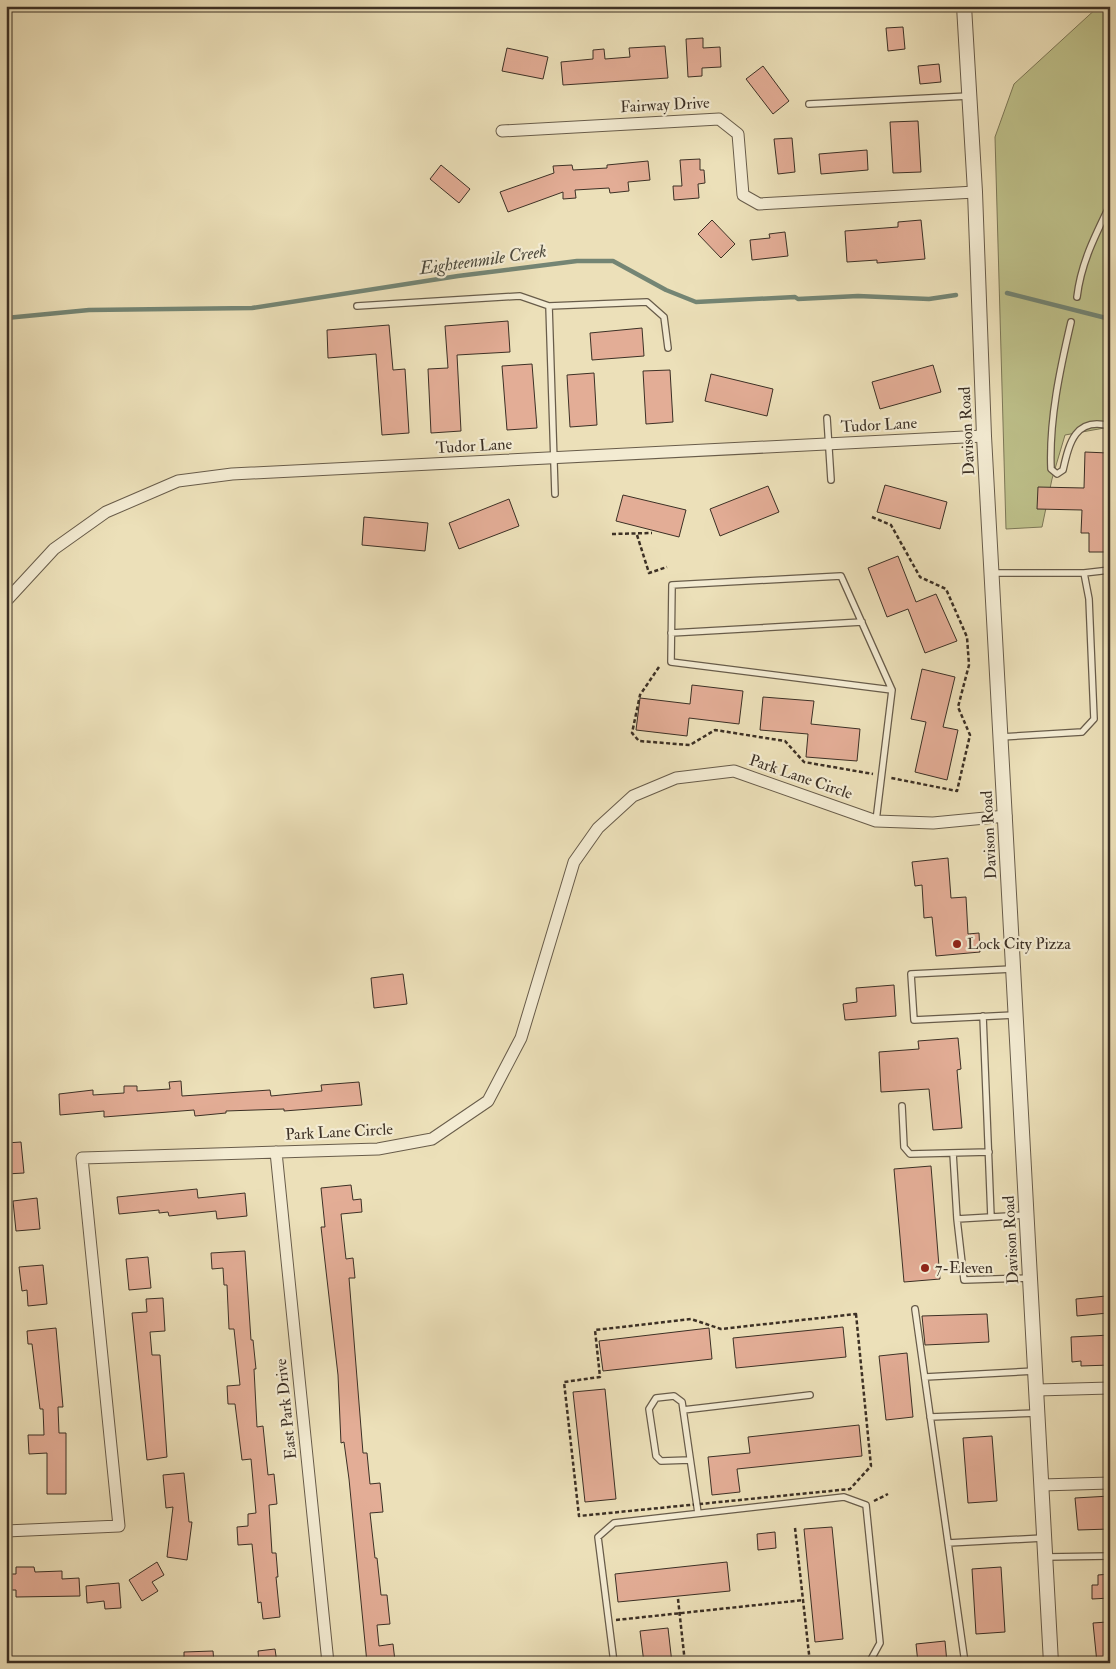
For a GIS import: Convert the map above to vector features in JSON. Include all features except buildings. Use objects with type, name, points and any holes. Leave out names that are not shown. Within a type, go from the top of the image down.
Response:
[{"type":"street","name":"Davison Road","points":[[964,6],[975,192],[984,436],[1051,1663]]},
{"type":"street","name":"Fairway Drive","points":[[502,130],[719,119],[738,134],[744,195],[759,204],[975,192]]},
{"type":"street","name":"Tudor Lane","points":[[6,601],[54,549],[106,512],[178,481],[232,474],[984,436]]},
{"type":"street","name":"Park Lane Circle","points":[[6,1531],[119,1526],[82,1158],[378,1148],[432,1139],[488,1101],[522,1038],[574,862],[598,828],[633,796],[676,778],[734,771],[876,821],[933,823],[1006,816]]},
{"type":"street","name":"East Park Drive","points":[[276,1152],[328,1663]]},
{"type":"street","points":[[1037,1390],[1110,1388]]},
{"type":"street","points":[[1042,1485],[1110,1483]]},
{"type":"lane","points":[[809,104],[969,96]]},
{"type":"lane","points":[[1077,297],[1080,273],[1088,250],[1110,205]]},
{"type":"lane","points":[[357,306],[520,296],[549,306],[647,302],[664,317],[668,348]]},
{"type":"lane","points":[[549,306],[555,494]]},
{"type":"lane","points":[[1071,322],[1059,382],[1050,449],[1051,469],[1056,474],[1063,470],[1070,440],[1080,429],[1100,423],[1110,426]]},
{"type":"lane","points":[[827,418],[831,480]]},
{"type":"lane","points":[[992,572],[1084,573],[1110,570]]},
{"type":"lane","points":[[1001,737],[1082,732],[1094,719],[1089,599],[1084,573]]},
{"type":"lane","points":[[876,821],[892,690],[842,576],[672,585],[671,662],[892,690]]},
{"type":"lane","points":[[671,633],[862,622]]},
{"type":"lane","points":[[1014,969],[910,974],[914,1020],[1017,1015]]},
{"type":"lane","points":[[983,1016],[991,1217]]},
{"type":"lane","points":[[902,1106],[904,1147],[910,1154],[989,1152]]},
{"type":"lane","points":[[953,1153],[957,1218],[964,1280],[1031,1278]]},
{"type":"lane","points":[[957,1218],[1027,1215]]},
{"type":"lane","points":[[915,1309],[964,1663]]},
{"type":"lane","points":[[924,1377],[1036,1370]]},
{"type":"lane","points":[[683,1410],[810,1394]]},
{"type":"lane","points":[[690,1460],[661,1461],[656,1456],[649,1409],[656,1398],[674,1396],[682,1402],[698,1513]]},
{"type":"lane","points":[[930,1417],[1038,1413]]},
{"type":"lane","points":[[614,1663],[598,1537],[614,1523],[844,1497],[866,1505],[880,1643],[869,1663]]},
{"type":"lane","points":[[948,1543],[1045,1538]]},
{"type":"lane","points":[[1046,1557],[1110,1556]]},
{"type":"path","points":[[659,667],[640,695],[632,733],[639,740],[690,745],[715,730],[785,741],[804,762],[958,791],[970,736],[958,707],[969,665],[967,637],[946,589],[920,577],[891,525],[872,517]]},
{"type":"path","points":[[612,534],[637,535],[652,533]]},
{"type":"path","points":[[637,535],[649,573],[667,568]]},
{"type":"path","points":[[866,1505],[888,1494]]},
{"type":"path","points":[[795,1528],[810,1663]]},
{"type":"path","points":[[678,1599],[685,1663]]},
{"type":"path","points":[[608,1621],[804,1600]]},
{"type":"green space","points":[[1099,6],[1110,6],[1110,427],[1065,435],[1052,479],[1042,527],[1006,529],[995,137],[1014,84]]},
{"type":"waterway","name":"Eighteenmile Creek","points":[[6,318],[89,310],[252,308],[458,276],[577,261],[613,261],[666,290],[696,302],[858,296],[929,299],[956,295]]},
{"type":"waterway","name":"Eighteenmile Creek","points":[[1007,293],[1110,319]]},
{"type":"place","name":"Lock City Pizza","points":[[957,944]]},
{"type":"place","name":"7-Eleven","points":[[925,1268]]}]
